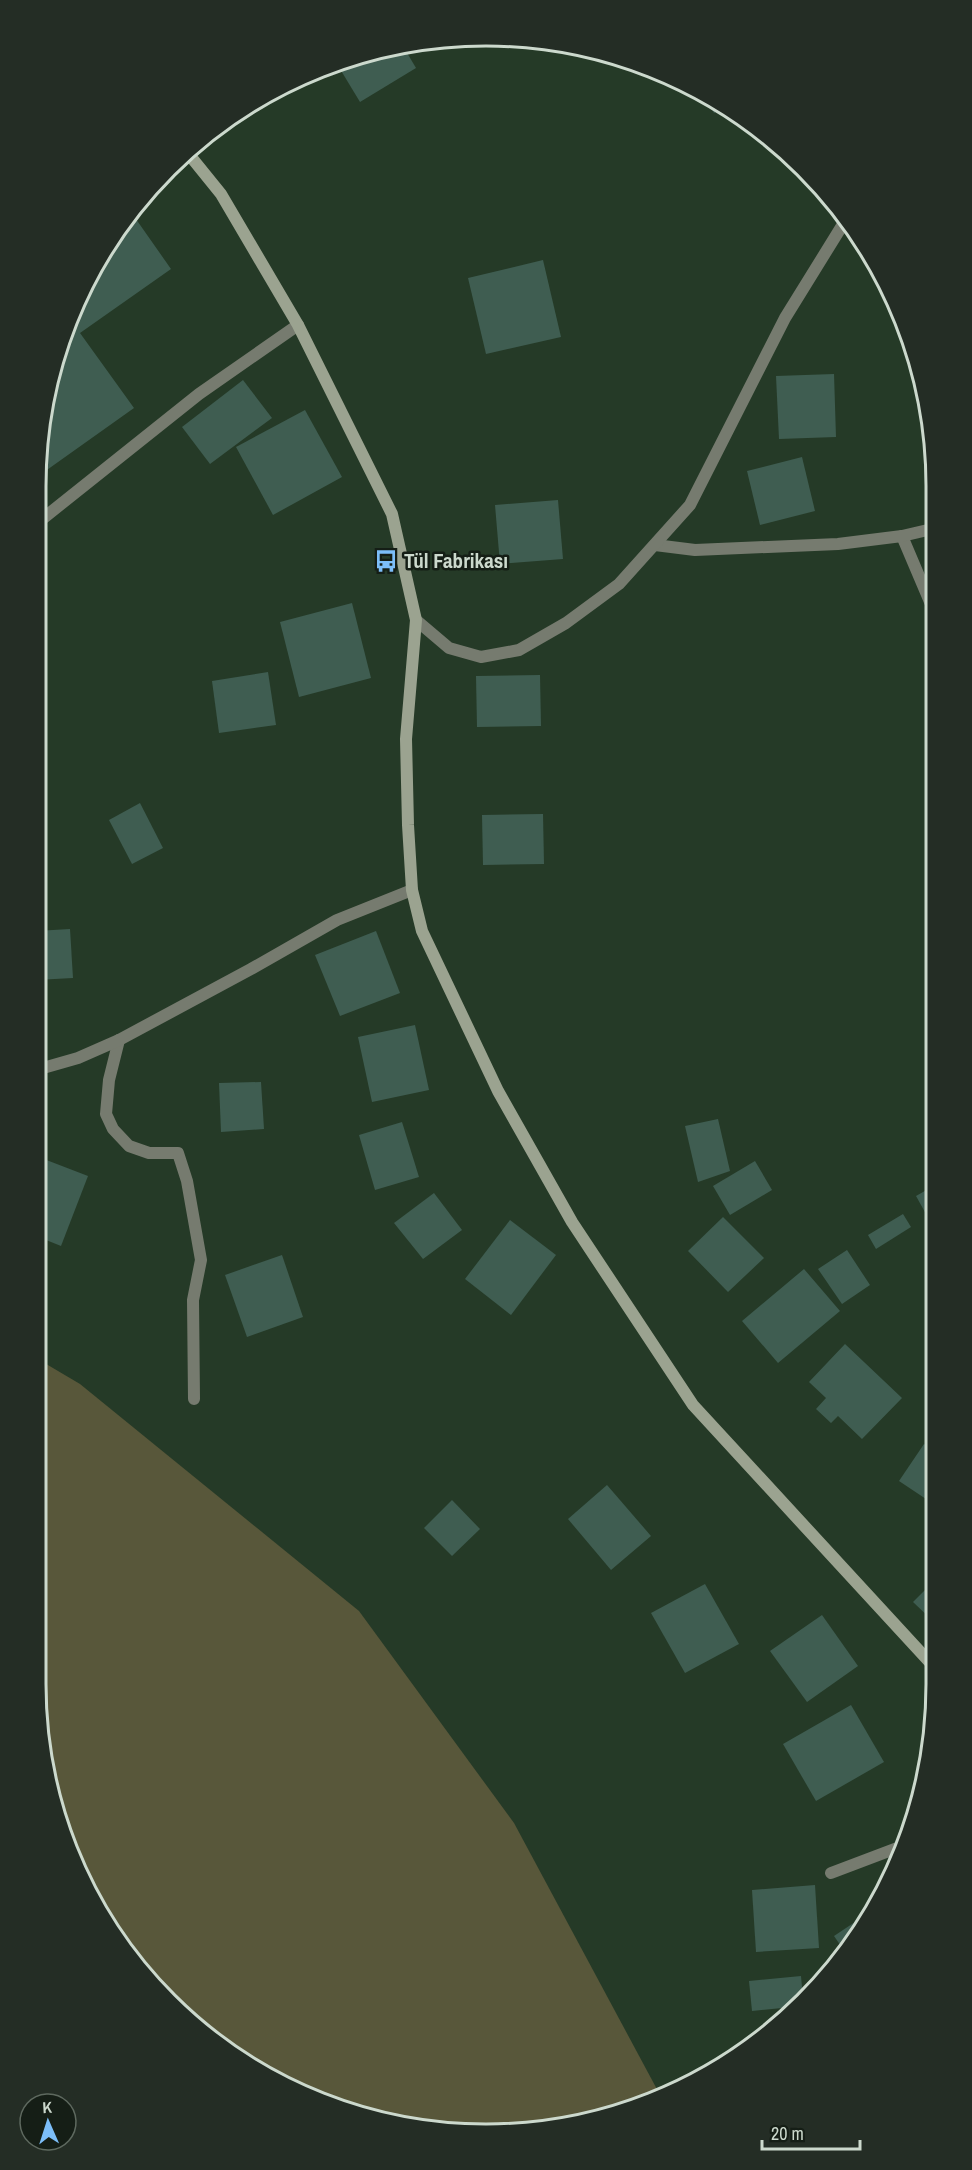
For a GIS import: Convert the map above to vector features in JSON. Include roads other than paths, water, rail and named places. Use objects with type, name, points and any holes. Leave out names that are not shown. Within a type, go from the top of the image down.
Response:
[{"type":"main road","points":[[193,159],[221,194],[298,325],[392,514],[416,620],[406,739],[412,890],[422,931],[498,1090],[572,1222],[693,1405],[926,1658]]},
{"type":"street","points":[[416,620],[449,648],[481,657],[519,650],[566,622],[619,585],[690,505],[785,318],[841,227]]},
{"type":"street","points":[[46,516],[199,394],[298,325]]},
{"type":"street","points":[[655,545],[695,550],[838,544],[902,536],[926,530]]},
{"type":"street","points":[[902,536],[926,593]]},
{"type":"street","points":[[46,1067],[78,1058],[119,1040],[338,920],[412,890]]},
{"type":"street","points":[[119,1040],[109,1080],[106,1114],[109,1122],[129,1146],[150,1153],[178,1153],[187,1181],[201,1260],[193,1300],[194,1400]]},
{"type":"street","points":[[831,1873],[893,1850]]},
{"type":"place","name":"Tül Fabrikası","points":[[386,561]]}]
